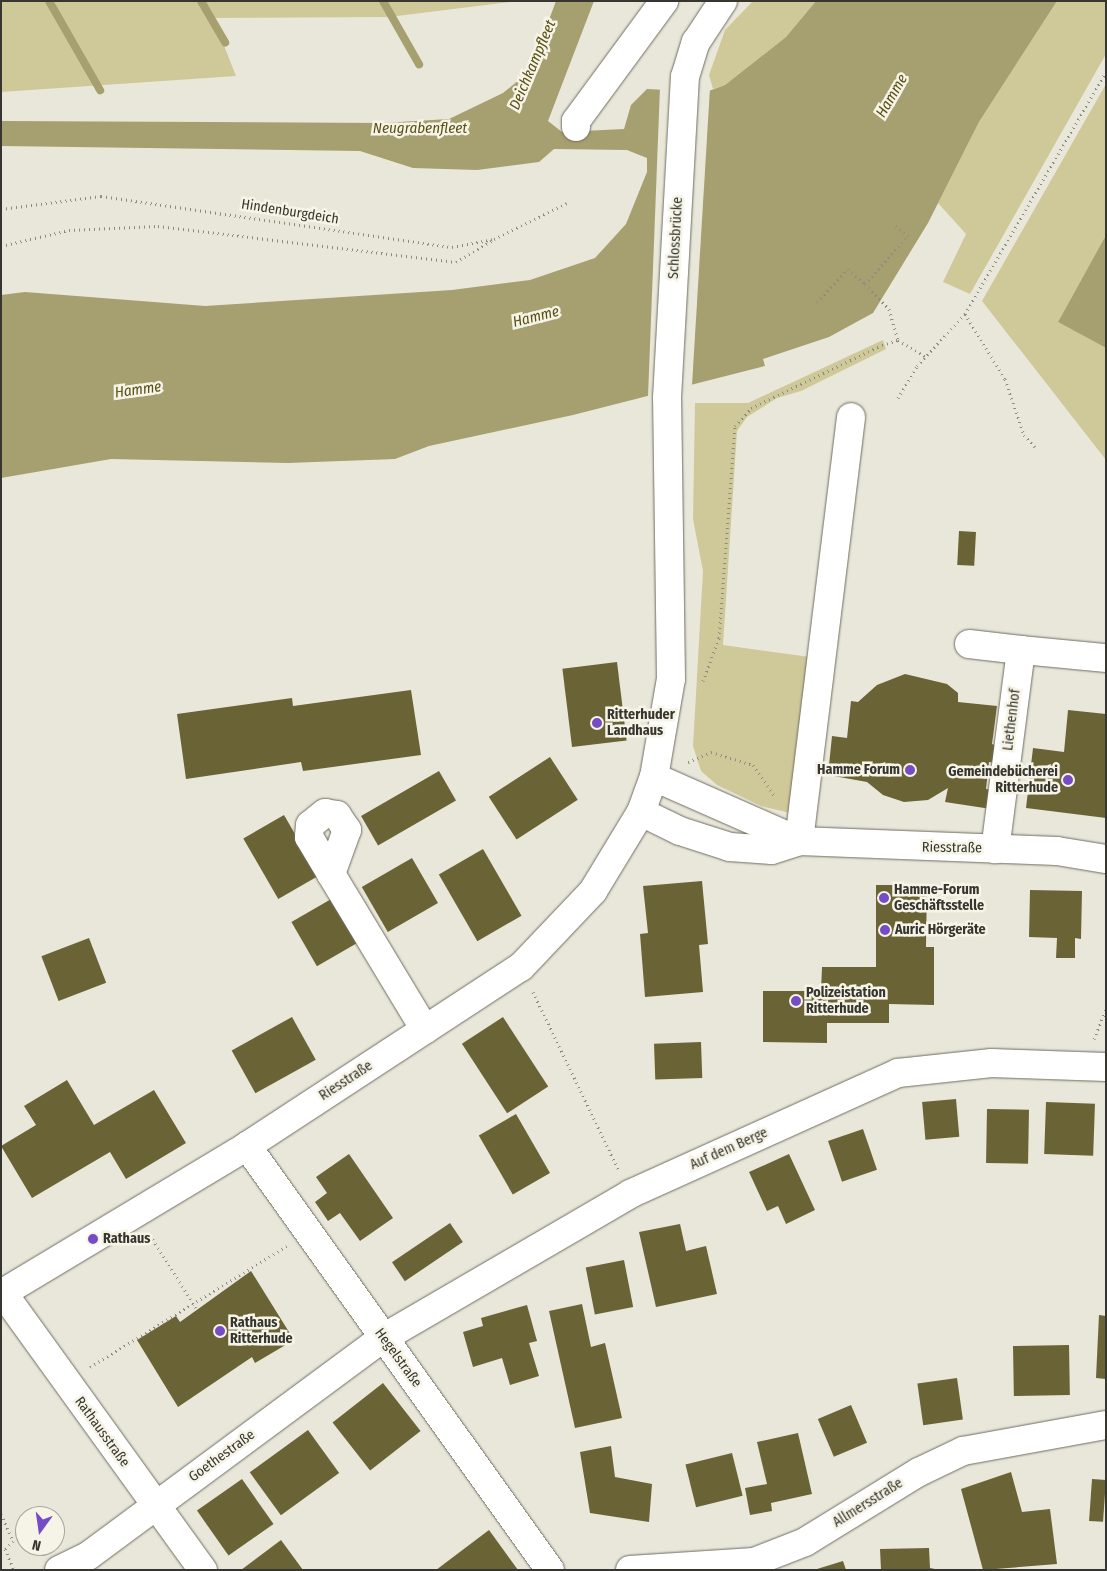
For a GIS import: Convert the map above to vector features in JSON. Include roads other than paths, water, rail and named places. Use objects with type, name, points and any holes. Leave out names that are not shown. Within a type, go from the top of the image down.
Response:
[{"type":"street","points":[[576,127],[576,121],[664,1]]},
{"type":"street","name":"Schlossbrücke","points":[[654,778],[671,679],[667,398],[685,77],[696,42],[723,1]]},
{"type":"street","points":[[799,841],[851,417]]},
{"type":"street","points":[[969,644],[1106,658]]},
{"type":"street","name":"Liethenhof","points":[[995,849],[1021,650]]},
{"type":"street","name":"Riesstraße","points":[[2,1294],[247,1146],[520,967],[593,891],[641,812],[654,778],[799,841]]},
{"type":"street","name":"Riesstraße","points":[[641,812],[680,831],[730,847],[772,850],[799,841],[995,849],[1106,859]]},
{"type":"street","points":[[331,874],[424,1030]]},
{"type":"street","name":"Auf dem Berge","points":[[383,1338],[630,1194],[898,1073],[991,1063],[1096,1065]]},
{"type":"street","name":"Hegelstraße","points":[[247,1146],[550,1570]]},
{"type":"street","name":"Rathausstraße","points":[[2,1294],[203,1570]]},
{"type":"street","name":"Goethestraße","points":[[59,1570],[88,1556],[154,1505],[383,1338]]},
{"type":"street","name":"Allmersstraße","points":[[630,1570],[754,1562],[806,1542],[919,1472],[963,1450],[1106,1425]]},
{"type":"water","points":[[556,1],[594,1],[548,121],[562,132],[624,129],[631,105],[647,89],[706,92],[725,85],[786,37],[816,1],[1057,1],[979,122],[928,223],[873,313],[829,337],[763,359],[765,366],[573,415],[429,446],[395,459],[288,463],[111,459],[1,478],[1,295],[25,292],[205,306],[452,290],[530,280],[595,258],[626,224],[647,172],[647,158],[627,150],[554,149],[539,162],[477,170],[413,168],[360,151],[1,146],[1,121],[382,123],[449,119],[503,93],[530,71]]},
{"type":"water","points":[[1106,235],[1106,348],[1058,322]]},
{"type":"waterway","points":[[49,1],[100,90]]},
{"type":"waterway","points":[[201,1],[225,42]]},
{"type":"waterway","points":[[383,1],[419,64]]},
{"type":"place","name":"Ritterhuder Landhaus","points":[[597,723]]},
{"type":"place","name":"Hamme Forum","points":[[910,770]]},
{"type":"place","name":"Gemeindebücherei Ritterhude","points":[[1068,780]]},
{"type":"place","name":"Hamme-Forum Geschäftsstelle","points":[[884,898]]},
{"type":"place","name":"Auric Hörgeräte","points":[[885,930]]},
{"type":"place","name":"Polizeistation Ritterhude","points":[[796,1001]]},
{"type":"place","name":"Rathaus","points":[[93,1239]]},
{"type":"place","name":"Rathaus Ritterhude","points":[[220,1331]]},
{"type":"water label","name":"Deichkampfleet","points":[[533,65]]},
{"type":"water label","name":"Hamme","points":[[892,96]]},
{"type":"water label","name":"Neugrabenfleet","points":[[420,129]]},
{"type":"water label","name":"Hamme","points":[[536,317]]},
{"type":"water label","name":"Hamme","points":[[138,390]]}]
